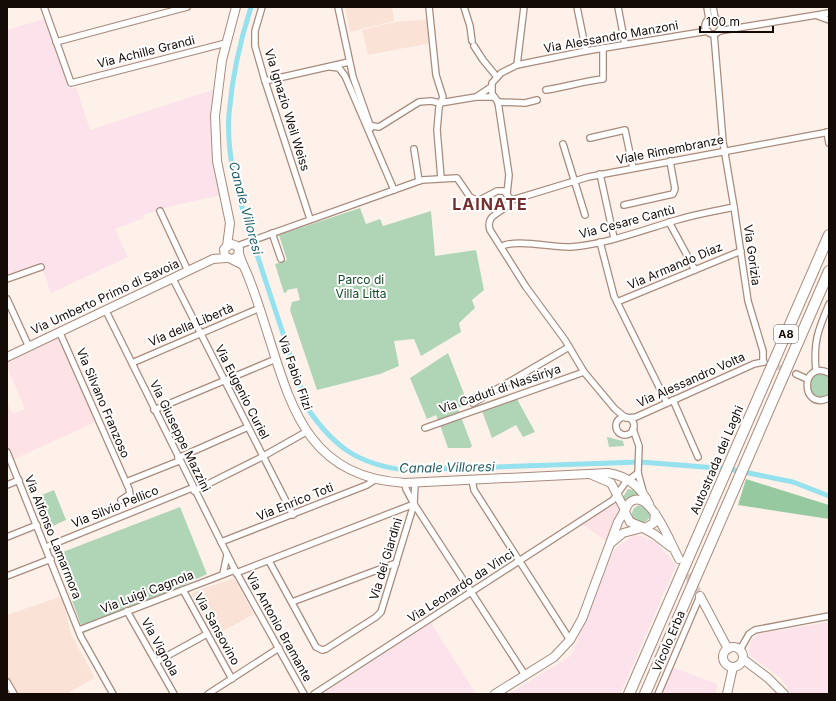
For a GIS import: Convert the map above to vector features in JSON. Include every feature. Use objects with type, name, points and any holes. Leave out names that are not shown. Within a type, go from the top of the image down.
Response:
[{"type":"highway","name":"Autostrada dei Laghi","points":[[629,694],[829,235]]},
{"type":"highway","name":"A8","points":[[645,694],[829,271]]},
{"type":"street","points":[[44,7],[56,42],[187,7]]},
{"type":"street","points":[[232,248],[229,216],[217,162],[215,124],[217,91],[226,43],[236,7]]},
{"type":"street","name":"Via Ignazio Weil Weiss","points":[[262,7],[254,36],[265,81],[310,219]]},
{"type":"street","points":[[338,7],[351,72],[371,134],[394,190]]},
{"type":"street","points":[[429,7],[436,75],[443,97],[440,103],[437,130],[441,178]]},
{"type":"street","points":[[464,7],[470,26],[473,43],[495,79],[491,87],[476,97]]},
{"type":"street","points":[[517,65],[524,7]]},
{"type":"street","points":[[577,7],[586,51]]},
{"type":"street","points":[[618,7],[625,44]]},
{"type":"street","points":[[707,7],[712,19]]},
{"type":"street","points":[[712,19],[713,7]]},
{"type":"street","name":"Via Alessandro Manzoni","points":[[495,79],[517,65],[586,51],[829,13]]},
{"type":"street","points":[[816,16],[829,20]]},
{"type":"street","points":[[712,19],[719,21],[715,30]]},
{"type":"street","name":"Via Gorizia","points":[[712,19],[706,23],[715,30],[725,151],[748,301],[763,351],[763,362]]},
{"type":"street","name":"Via Achille Grandi","points":[[56,42],[70,83],[226,43]]},
{"type":"street","points":[[546,90],[578,85],[586,81],[603,79],[603,48]]},
{"type":"street","points":[[265,81],[349,62]]},
{"type":"street","points":[[331,67],[339,68],[344,74],[369,125],[375,128],[419,102],[431,101],[440,103],[476,97],[525,103],[537,100]]},
{"type":"street","points":[[344,74],[351,72]]},
{"type":"street","points":[[491,87],[496,99],[509,175],[506,207],[492,216],[489,221],[490,230],[532,295],[569,347],[584,372],[615,409],[633,423],[633,429],[639,446],[638,473],[644,495]]},
{"type":"street","points":[[590,138],[625,130],[633,168]]},
{"type":"street","points":[[828,132],[829,143]]},
{"type":"street","name":"Viale Rimembranze","points":[[476,200],[482,200],[499,190],[508,197],[518,199],[600,174],[828,132]]},
{"type":"street","points":[[563,144],[585,215]]},
{"type":"street","points":[[414,149],[419,181]]},
{"type":"street","points":[[624,206],[675,193],[670,161]]},
{"type":"street","points":[[600,174],[614,238]]},
{"type":"street","name":"Via Umberto Primo di Savoia","points":[[7,357],[106,311],[213,259],[232,248],[419,181],[441,178],[459,179],[470,197],[476,200]]},
{"type":"street","name":"Via Cesare Cantù","points":[[501,247],[505,245],[529,244],[568,247],[600,242],[669,222],[734,207]]},
{"type":"street","points":[[160,211],[188,271]]},
{"type":"street","points":[[669,222],[695,270]]},
{"type":"street","points":[[272,233],[281,259]]},
{"type":"street","points":[[600,242],[610,284],[617,302],[698,457]]},
{"type":"street","name":"Via Fabio Filzi","points":[[232,248],[243,265],[260,308],[294,412],[306,432],[321,448],[343,466],[376,479],[405,483],[588,473],[616,474],[629,480],[644,495],[649,504]]},
{"type":"street","name":"Via Armando Diaz","points":[[617,302],[741,251]]},
{"type":"street","points":[[7,279],[41,267]]},
{"type":"street","name":"Via Eugenio Curiel","points":[[172,279],[293,515]]},
{"type":"street","points":[[7,299],[30,347]]},
{"type":"street","name":"Via della Libertà","points":[[132,363],[260,308]]},
{"type":"street","points":[[816,371],[815,345],[817,334],[828,308]]},
{"type":"street","name":"Via Giuseppe Mazzini","points":[[106,311],[193,489],[236,572]]},
{"type":"street","name":"Via Silvano Franzoso","points":[[60,332],[126,482]]},
{"type":"street","points":[[473,403],[569,347]]},
{"type":"street","points":[[154,410],[276,359]]},
{"type":"street","name":"Via Alessandro Volta","points":[[627,418],[636,417],[763,362]]},
{"type":"street","points":[[829,373],[824,371],[816,371],[807,379],[806,388],[811,396],[819,400],[829,398]]},
{"type":"street","name":"Via Caduti di Nassiriya","points":[[425,428],[584,372]]},
{"type":"street","points":[[796,374],[807,379]]},
{"type":"street","points":[[615,409],[617,431],[622,435],[628,435],[639,446]]},
{"type":"street","points":[[617,422],[621,418],[627,418]]},
{"type":"street","points":[[121,500],[130,494],[126,482],[248,427]]},
{"type":"street","points":[[628,435],[633,429]]},
{"type":"street","name":"Via Silvio Pellico","points":[[46,547],[193,489],[263,456],[306,432]]},
{"type":"street","name":"Via Alfonso Lamarmora","points":[[7,452],[79,630],[113,694]]},
{"type":"street","name":"Via Fabio Filzi","points":[[588,473],[608,481],[618,494],[626,510]]},
{"type":"street","name":"Via Leonardo da Vinci","points":[[314,694],[606,505],[618,494],[629,480],[638,473]]},
{"type":"street","name":"Via Enrico Toti","points":[[221,542],[293,515],[373,482],[376,479]]},
{"type":"street","points":[[7,485],[19,480]]},
{"type":"street","points":[[472,480],[474,490],[521,560],[570,640]]},
{"type":"street","points":[[405,483],[406,489],[414,504],[472,592],[523,676]]},
{"type":"street","name":"Via dei Giardini","points":[[269,561],[316,647],[319,649],[324,649],[376,617],[384,605],[414,504],[415,483]]},
{"type":"street","points":[[495,694],[539,666],[562,649],[570,640],[576,631],[587,604],[620,517],[626,510],[629,503],[634,500],[644,500],[649,504],[679,559]]},
{"type":"street","name":"Via Luigi Cagnola","points":[[79,630],[223,574],[236,572],[269,561],[414,504]]},
{"type":"street","points":[[626,510],[628,520],[660,537],[674,550]]},
{"type":"street","points":[[610,544],[623,533],[650,527],[654,523],[655,513]]},
{"type":"street","points":[[7,537],[37,525]]},
{"type":"street","points":[[223,574],[227,554]]},
{"type":"street","points":[[7,576],[51,559]]},
{"type":"street","points":[[292,602],[396,563]]},
{"type":"street","name":"Via Antonio Bramante","points":[[236,572],[304,694]]},
{"type":"street","name":"Via Sansovino","points":[[183,590],[232,679]]},
{"type":"street","points":[[700,596],[728,649]]},
{"type":"street","name":"Vicolo Erba","points":[[658,694],[700,596]]},
{"type":"street","name":"Via Vignola","points":[[127,612],[174,694]]},
{"type":"street","points":[[784,694],[768,678],[743,659],[740,650],[749,634],[755,630],[829,616]]},
{"type":"street","points":[[156,662],[207,634]]},
{"type":"street","points":[[209,694],[279,648]]},
{"type":"street","points":[[740,650],[736,648],[728,649],[724,655],[724,661],[727,665],[732,667],[738,666],[743,659]]},
{"type":"street","points":[[727,694],[732,667]]},
{"type":"street","points":[[7,682],[14,694]]},
{"type":"shaded area","points":[[345,7],[392,7],[394,21],[350,32]]},
{"type":"shaded area","points":[[44,19],[69,89],[76,87],[90,130],[215,89],[221,195],[172,206],[143,215],[144,218],[115,229],[128,257],[51,293],[41,265],[7,276],[7,30]]},
{"type":"shaded area","points":[[429,19],[431,43],[368,55],[362,30],[395,22]]},
{"type":"shaded area","points":[[60,333],[98,421],[12,460],[7,449],[7,402],[13,414],[25,409],[7,367],[7,358]]},
{"type":"shaded area","points":[[619,497],[624,508],[610,544],[581,523]]},
{"type":"shaded area","points":[[634,535],[642,536],[657,543],[676,565],[620,694],[509,694],[569,657],[573,652],[591,603],[611,556],[617,547]]},
{"type":"shaded area","points":[[234,578],[254,614],[214,636],[191,593]]},
{"type":"shaded area","points":[[62,596],[71,634],[95,678],[66,694],[16,694],[7,677],[7,615]]},
{"type":"shaded area","points":[[829,622],[829,694],[791,694],[781,678],[749,655],[751,641],[758,634]]},
{"type":"shaded area","points":[[431,623],[476,694],[322,694]]},
{"type":"shaded area","points":[[667,665],[717,684],[716,694],[654,694]]},
{"type":"green space","name":"Parco di Villa Litta","points":[[360,208],[366,224],[380,219],[383,226],[431,211],[435,256],[476,250],[484,290],[472,300],[475,308],[459,323],[461,332],[421,356],[414,339],[394,341],[399,366],[380,374],[317,390],[290,310],[292,302],[300,300],[297,288],[287,290],[287,292],[284,293],[275,264],[287,260],[279,235]]},
{"type":"green space","points":[[448,353],[468,404],[458,408],[459,412],[438,420],[436,415],[427,419],[410,378]]},
{"type":"green space","points":[[818,372],[829,375],[829,395],[824,397],[817,397],[811,393],[809,381]]},
{"type":"green space","points":[[517,399],[535,432],[523,437],[516,425],[492,438],[482,411]]},
{"type":"green space","points":[[461,417],[472,446],[470,448],[448,448],[440,425]]},
{"type":"green space","points":[[607,437],[623,441],[624,446],[609,447]]},
{"type":"green space","points":[[746,479],[829,505],[829,519],[738,505]]},
{"type":"green space","points":[[628,489],[633,490],[640,497],[625,503],[623,497]]},
{"type":"green space","points":[[54,490],[66,520],[46,529],[34,498]]},
{"type":"green space","points":[[641,505],[647,508],[650,514],[647,520],[641,523],[635,520],[632,514],[635,508]]},
{"type":"green space","points":[[180,507],[207,574],[84,633],[55,555]]},
{"type":"waterway","name":"Canale Villoresi","points":[[251,7],[237,60],[229,114],[230,154],[238,195],[308,409],[328,434],[348,452],[373,463],[404,470],[641,462],[729,469],[793,482],[829,496]]},
{"type":"tunnel","points":[[770,364],[796,374]]},
{"type":"tunnel","points":[[682,564],[700,596]]},
{"type":"district","name":"LAINATE","points":[[490,204]]}]
